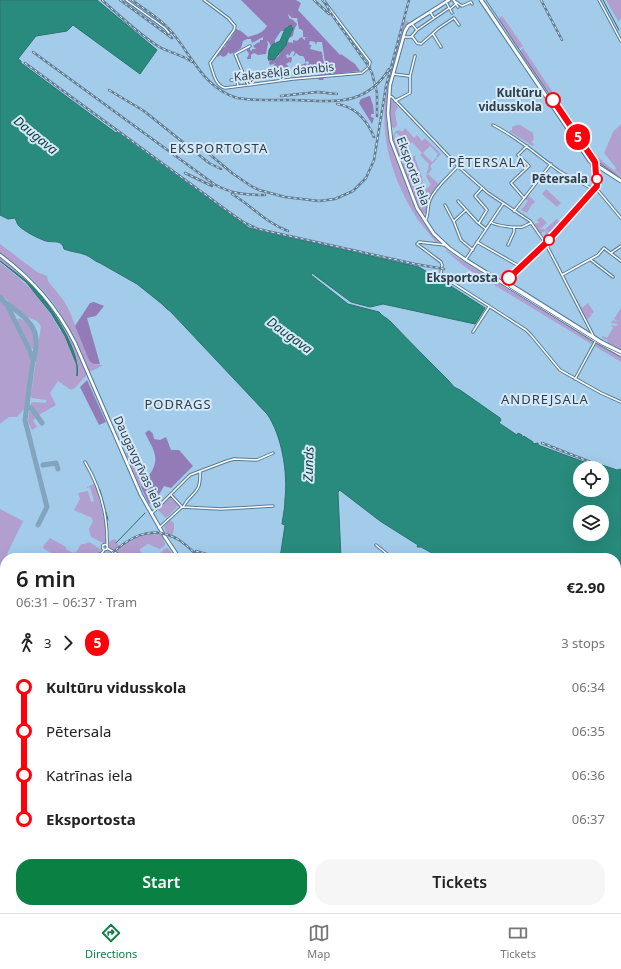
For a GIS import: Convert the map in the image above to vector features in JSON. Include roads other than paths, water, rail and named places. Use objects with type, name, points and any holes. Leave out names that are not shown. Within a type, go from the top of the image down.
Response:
[{"type":"main road","points":[[481,0],[591,162],[621,181]]},
{"type":"street","points":[[126,0],[165,28],[169,33]]},
{"type":"street","name":"Kaķasēkļa dambis","points":[[204,0],[233,22],[235,26],[234,30],[210,63],[220,86],[225,88],[362,73],[369,67],[370,62],[323,0]]},
{"type":"street","points":[[454,0],[458,8]]},
{"type":"street","points":[[599,0],[621,41]]},
{"type":"street","points":[[417,30],[412,24],[447,1],[452,13]]},
{"type":"street","points":[[457,4],[462,6],[471,2],[472,4]]},
{"type":"street","points":[[404,37],[412,36],[417,30],[432,22],[434,18],[457,4]]},
{"type":"street","points":[[430,12],[434,18]]},
{"type":"street","points":[[412,36],[419,44],[454,18],[459,25]]},
{"type":"street","name":"Eksporta iela","points":[[412,24],[407,28],[393,74],[388,113],[391,140],[417,208],[425,221],[434,234],[466,260],[504,283],[510,285],[590,335],[594,340],[621,355]]},
{"type":"street","points":[[433,34],[442,47]]},
{"type":"street","points":[[248,85],[235,54],[250,46]]},
{"type":"street","points":[[395,102],[410,94],[410,76],[415,56]]},
{"type":"street","points":[[393,74],[410,76]]},
{"type":"street","points":[[231,80],[237,80],[238,86]]},
{"type":"street","points":[[389,96],[458,166],[482,188],[503,204],[525,217],[545,243],[562,275],[590,335],[594,340],[575,379]]},
{"type":"street","points":[[493,126],[527,146],[562,172],[594,188],[621,218]]},
{"type":"street","points":[[524,198],[511,182],[529,166],[518,155],[527,146]]},
{"type":"street","points":[[504,283],[545,243],[594,188],[594,170],[591,162]]},
{"type":"street","points":[[514,211],[551,164]]},
{"type":"street","points":[[425,221],[427,218],[430,198],[458,166]]},
{"type":"street","points":[[594,170],[598,166]]},
{"type":"street","points":[[479,223],[487,210],[475,196],[482,188]]},
{"type":"street","points":[[458,201],[486,229]]},
{"type":"street","points":[[466,260],[503,204]]},
{"type":"street","points":[[445,205],[461,240],[473,250]]},
{"type":"street","points":[[454,222],[466,210]]},
{"type":"street","points":[[491,222],[497,225],[522,227],[531,223]]},
{"type":"street","points":[[508,245],[514,232],[514,226]]},
{"type":"street","points":[[447,246],[419,242],[417,244],[441,262],[442,276],[529,333],[560,370],[601,393],[621,402]]},
{"type":"street","points":[[477,242],[520,266]]},
{"type":"street","points":[[611,253],[621,246]]},
{"type":"street","points":[[562,275],[591,260],[604,248],[621,261]]},
{"type":"street","name":"Daugavgrīvas iela","points":[[0,255],[27,277],[51,303],[70,334],[136,483],[151,514],[175,553]]},
{"type":"street","points":[[591,260],[613,277]]},
{"type":"street","points":[[510,285],[509,281],[521,268],[520,266]]},
{"type":"street","name":"Eksporta iela","points":[[504,283],[507,287],[590,335]]},
{"type":"street","points":[[472,332],[489,307]]},
{"type":"street","name":"Eksporta iela","points":[[594,340],[621,352]]},
{"type":"street","points":[[151,514],[190,475],[234,459],[257,460],[272,453]]},
{"type":"street","points":[[85,462],[96,483],[104,511],[107,528],[107,547],[102,553]]},
{"type":"street","points":[[159,528],[182,507],[198,489],[200,485],[200,471]]},
{"type":"street","points":[[170,494],[182,507],[221,509],[273,506]]},
{"type":"street","points":[[104,550],[102,548],[105,545],[116,553]]},
{"type":"street","points":[[376,545],[386,553]]},
{"type":"water","points":[[0,0],[97,0],[157,50],[140,74],[73,25],[67,31],[36,36],[18,59],[21,63],[249,228],[419,267],[429,273],[427,282],[432,274],[485,308],[475,324],[383,304],[370,307],[351,302],[312,273],[311,275],[348,304],[379,312],[391,322],[454,387],[500,418],[501,420],[499,423],[517,435],[518,433],[522,435],[522,438],[524,436],[533,442],[533,444],[538,443],[538,445],[581,461],[573,461],[573,497],[609,497],[609,467],[617,470],[621,469],[621,553],[432,553],[421,547],[417,547],[418,545],[380,521],[339,490],[341,553],[281,553],[285,525],[282,524],[286,489],[285,467],[277,433],[267,414],[170,311],[137,284],[88,256],[64,249],[60,243],[46,241],[32,235],[19,226],[15,218],[8,219],[0,215]]},
{"type":"water","points":[[291,25],[293,29],[286,45],[274,60],[268,59],[269,50],[272,45],[280,41],[285,29]]},
{"type":"water","points":[[0,261],[27,282],[42,297],[64,331],[75,356],[77,365],[65,336],[51,313],[26,282]]},
{"type":"waterway","points":[[603,0],[619,30]]},
{"type":"waterway","points":[[100,490],[105,509]]},
{"type":"waterway","points":[[106,512],[108,520]]},
{"type":"waterway","points":[[116,543],[145,513]]},
{"type":"tram line","points":[[486,0],[594,161],[597,183],[596,187],[545,244],[509,278],[507,284],[510,288],[602,345],[621,354]]},
{"type":"tram line","name":"5","points":[[509,278],[545,244],[597,186],[595,162],[553,100]]},
{"type":"tram line","points":[[593,158],[616,175]]},
{"type":"railway","points":[[102,0],[151,41],[162,48],[192,62]]},
{"type":"railway","points":[[120,0],[172,38]]},
{"type":"railway","points":[[132,0],[167,26],[199,70],[215,87],[237,98],[258,100],[346,100],[369,90],[380,82],[389,69]]},
{"type":"railway","points":[[314,0],[329,14]]},
{"type":"railway","points":[[324,0],[330,12],[372,73],[377,93],[377,116]]},
{"type":"railway","points":[[201,147],[232,173],[259,190],[285,197],[319,201],[335,199],[353,191],[366,178],[374,160],[386,86],[409,0]]},
{"type":"railway","points":[[541,0],[562,40]]},
{"type":"railway","points":[[33,52],[214,184],[227,190],[239,193],[265,195]]},
{"type":"railway","points":[[25,63],[245,223],[258,229],[415,264],[444,269]]},
{"type":"railway","points":[[109,90],[144,111],[209,163],[221,169]]},
{"type":"railway","points":[[281,96],[317,92],[337,94]]},
{"type":"railway","points":[[337,104],[350,108],[360,115],[368,125],[374,137]]},
{"type":"railway","points":[[185,173],[212,186]]},
{"type":"railway","points":[[232,194],[273,224],[288,231]]},
{"type":"railway","points":[[542,443],[588,461]]},
{"type":"railway","points":[[113,553],[131,539],[149,533],[169,535],[179,540],[195,553]]},
{"type":"railway","points":[[196,551],[203,553]]},
{"type":"place","name":"Kultūru vidusskola","points":[[553,100]]},
{"type":"place","name":"Pētersala","points":[[597,179]]},
{"type":"place","name":"Eksportosta","points":[[509,278]]},
{"type":"district","name":"EKSPORTOSTA","points":[[219,148]]},
{"type":"district","name":"PĒTERSALA","points":[[487,162]]},
{"type":"district","name":"ANDREJSALA","points":[[545,399]]},
{"type":"district","name":"PODRAGS","points":[[178,404]]},
{"type":"water label","name":"Daugava","points":[[36,135]]},
{"type":"water label","name":"Daugava","points":[[290,335]]},
{"type":"water label","name":"Zunds","points":[[308,464]]}]
